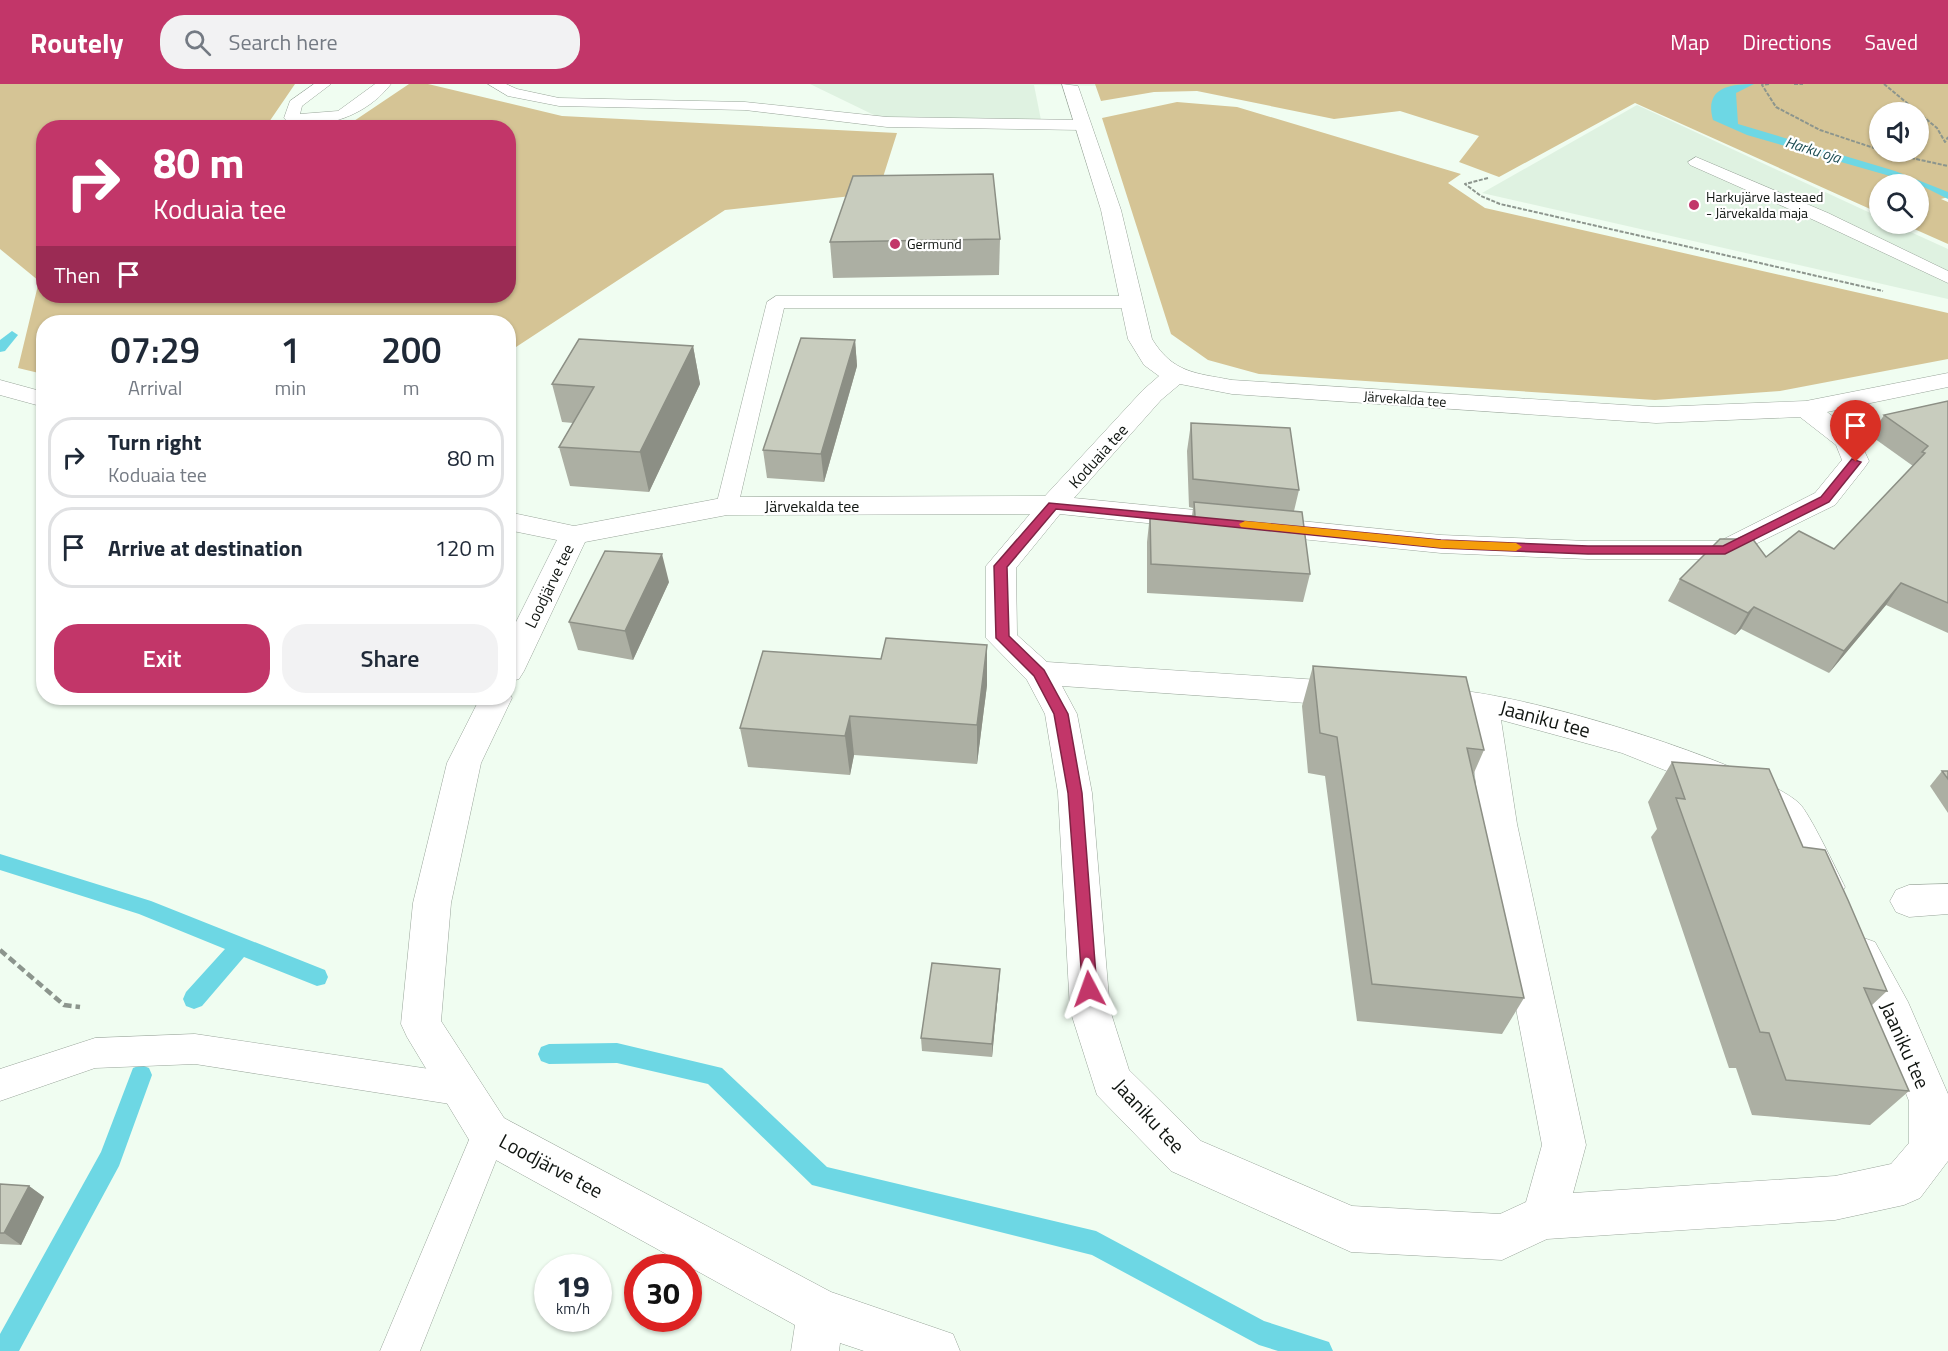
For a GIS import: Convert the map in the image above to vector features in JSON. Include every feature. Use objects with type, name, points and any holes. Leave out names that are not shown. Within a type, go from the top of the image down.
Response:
[{"type":"street","name":"Järvekalda tee","points":[[1068,85],[1111,210],[1140,339],[1153,360],[1175,376],[1232,387],[1656,415],[1806,409],[1948,380]]},
{"type":"street","name":"Koduaia tee","points":[[1053,505],[1152,395],[1175,376]]},
{"type":"street","points":[[0,387],[36,398]]},
{"type":"street","name":"Koduaia tee","points":[[1053,505],[1441,544],[1588,550],[1725,550],[1825,499],[1856,462],[1848,441],[1806,409]]},
{"type":"street","name":"Järvekalda tee","points":[[574,535],[727,506],[1053,505]]},
{"type":"street","name":"Jaaniku tee","points":[[1039,673],[1482,702],[1631,743],[1744,788],[1787,813],[1893,1015],[1930,1101],[1931,1150],[1904,1183],[1835,1198],[1544,1217],[1502,1237],[1351,1229],[1186,1156],[1112,1080],[1090,1010],[1075,793],[1061,714],[1039,673],[1002,638],[1000,566],[1053,505]]},
{"type":"street","points":[[516,523],[574,535]]},
{"type":"street","name":"Loodjärve tee","points":[[516,655],[574,535]]},
{"type":"street","name":"Jaaniku tee","points":[[1482,702],[1499,824],[1564,1145],[1544,1217]]},
{"type":"street","name":"Loodjärve tee","points":[[493,705],[464,763],[432,903],[421,1024],[489,1133],[818,1332],[936,1351]]},
{"type":"street","points":[[1909,901],[1948,899]]},
{"type":"lane","points":[[324,84],[295,104],[292,118],[326,120],[356,110],[384,84]]},
{"type":"lane","points":[[495,84],[513,93],[559,102],[745,106],[887,122],[1082,125]]},
{"type":"lane","points":[[1696,162],[1822,217],[1948,278]]},
{"type":"lane","points":[[727,506],[776,302],[1133,302]]},
{"type":"lane","points":[[0,1085],[95,1053],[195,1049],[463,1090]]},
{"type":"lane","points":[[400,1351],[489,1133]]},
{"type":"path","points":[[1769,84],[1762,85],[1776,107],[1820,130],[1869,146]]},
{"type":"path","points":[[1794,84],[1803,84]]},
{"type":"path","points":[[1884,84],[1937,128],[1945,142],[1948,137]]},
{"type":"path","points":[[1929,162],[1948,166]]},
{"type":"path","points":[[1488,178],[1465,184],[1480,196],[1500,204],[1890,292]]},
{"type":"path","points":[[0,950],[64,1005],[86,1008]]},
{"type":"shaded area","points":[[0,84],[295,84],[270,120],[36,120],[36,279],[0,249]]},
{"type":"shaded area","points":[[409,84],[428,84],[562,116],[897,133],[878,193],[725,210],[516,347],[516,315],[36,315],[36,372],[18,368],[36,293],[36,303],[516,303],[516,120],[355,120]]},
{"type":"shaded area","points":[[810,84],[1122,84],[1123,86],[1034,85],[1041,120],[878,117]]},
{"type":"shaded area","points":[[1095,84],[1948,84],[1948,197],[1941,199],[1948,202],[1948,244],[1926,234],[1929,234],[1929,174],[1869,174],[1869,208],[1635,103],[1499,177],[1459,162],[1479,136],[1400,111],[1334,119],[1197,91],[1154,92],[1101,101]]},
{"type":"shaded area","points":[[1177,102],[1237,107],[1461,174],[1448,183],[1485,208],[1948,313],[1948,359],[1780,391],[1655,400],[1259,374],[1208,360],[1171,334],[1102,118]]},
{"type":"shaded area","name":"Harkujärve lasteaed - Järvekalda maja","points":[[1637,105],[1869,212],[1869,234],[1915,234],[1948,249],[1948,299],[1482,193]]},
{"type":"water","name":"Harku oja","points":[[1754,84],[1736,93],[1738,124],[1903,174],[1883,174],[1747,135],[1713,120],[1711,109],[1715,95],[1721,90],[1736,85]]},
{"type":"water","points":[[1929,184],[1948,192],[1948,199],[1929,190]]},
{"type":"building","points":[[993,174],[1000,239],[830,242],[853,176]]},
{"type":"building","points":[[801,338],[855,340],[821,454],[763,450]]},
{"type":"building","points":[[579,339],[693,346],[640,452],[559,447],[594,387],[552,384]]},
{"type":"building","points":[[1948,401],[1948,603],[1901,583],[1844,651],[1754,607],[1748,613],[1680,579],[1720,539],[1737,539],[1749,534],[1766,557],[1799,531],[1834,549],[1925,453],[1922,452],[1928,446],[1884,415]]},
{"type":"building","points":[[1191,423],[1290,428],[1299,490],[1193,479]]},
{"type":"building","points":[[1194,502],[1302,512],[1310,574],[1151,564],[1150,514],[1195,516]]},
{"type":"building","points":[[605,551],[662,554],[625,631],[569,622]]},
{"type":"building","points":[[886,638],[987,645],[977,725],[850,716],[845,736],[740,728],[763,651],[881,659]]},
{"type":"building","points":[[1313,666],[1466,677],[1484,750],[1467,748],[1524,998],[1372,984],[1337,737],[1320,733]]},
{"type":"building","points":[[1672,762],[1769,769],[1803,847],[1825,850],[1848,900],[1887,991],[1864,988],[1909,1091],[1786,1080],[1769,1033],[1760,1032],[1676,798],[1685,799]]},
{"type":"building","points":[[1942,771],[1948,771],[1948,779]]},
{"type":"building","points":[[932,963],[1000,969],[992,1044],[921,1038]]},
{"type":"building","points":[[0,1184],[29,1186],[4,1233],[0,1233]]},
{"type":"waterway","points":[[0,348],[12,335]]},
{"type":"waterway","points":[[0,862],[144,907],[241,946]]},
{"type":"waterway","points":[[194,999],[241,946]]},
{"type":"waterway","points":[[241,946],[317,977]]},
{"type":"waterway","points":[[549,1054],[617,1053],[714,1075],[821,1177],[1096,1243],[1259,1332],[1320,1351]]},
{"type":"waterway","points":[[5,1351],[111,1158],[141,1075]]},
{"type":"slow traffic","points":[[1245,524],[1441,544],[1516,547]]},
{"type":"place","name":"Harkujärve lasteaed - Järvekalda maja","points":[[1694,205]]},
{"type":"place","name":"Germund","points":[[895,244]]},
{"type":"route","points":[[1089,989],[1075,793],[1061,714],[1039,673],[1002,638],[1000,566],[1053,505],[1441,544],[1588,550],[1725,550],[1825,499],[1856,462]]}]
